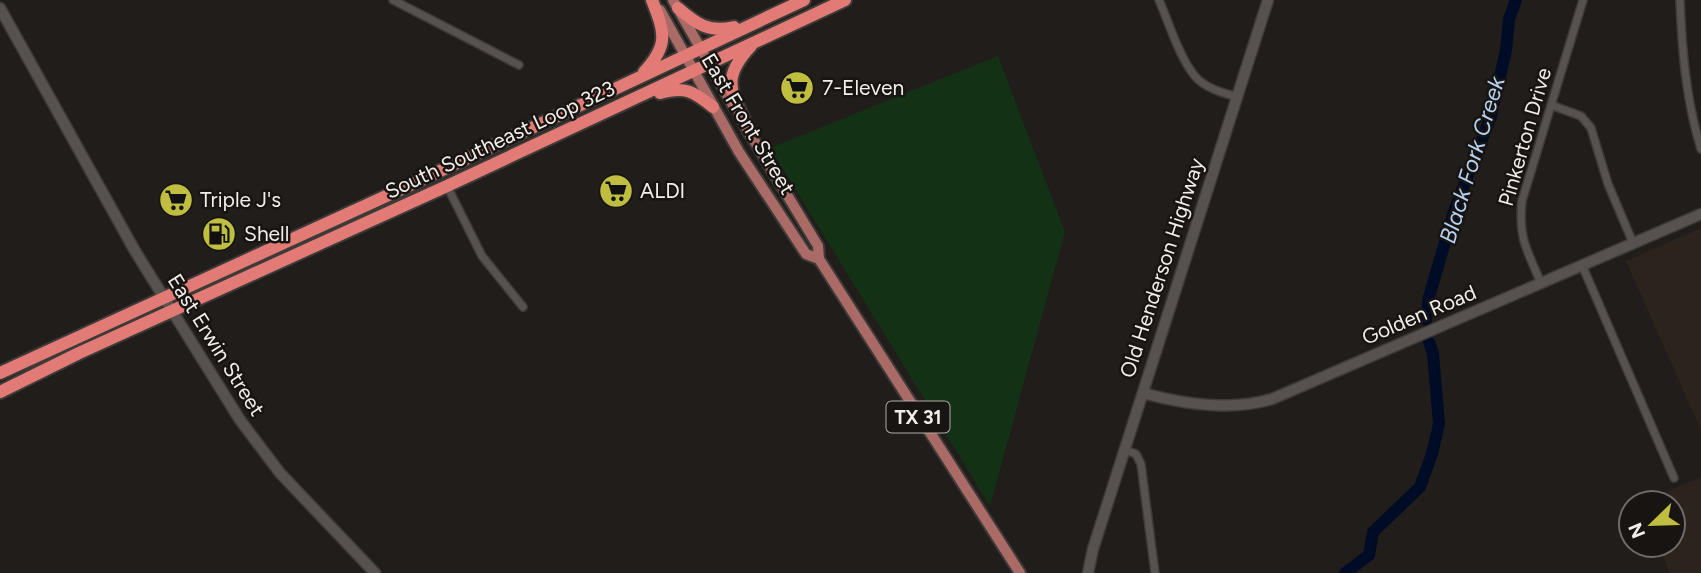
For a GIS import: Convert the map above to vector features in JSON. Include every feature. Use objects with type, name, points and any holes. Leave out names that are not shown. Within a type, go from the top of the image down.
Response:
[{"type":"highway","points":[[642,75],[659,52],[663,41],[661,23],[653,0]]},
{"type":"highway","name":"South Southeast Loop 323","points":[[0,373],[406,187],[804,0]]},
{"type":"highway","name":"South Southeast Loop 323","points":[[0,393],[845,0]]},
{"type":"highway","points":[[676,4],[698,25],[710,29],[722,30],[755,23]]},
{"type":"highway","points":[[750,133],[730,81],[736,64],[755,42]]},
{"type":"highway","points":[[626,102],[681,89],[696,94],[713,107]]},
{"type":"main road","name":"East Front Street","points":[[653,0],[738,152],[806,254],[819,259]]},
{"type":"main road","name":"Old Henderson Highway","points":[[1088,573],[1093,549],[1268,0]]},
{"type":"main road","name":"East Front Street","points":[[676,4],[818,246],[819,259],[1020,573]]},
{"type":"main road","name":"East Erwin Street","points":[[0,8],[170,312],[264,455],[310,507],[375,573]]},
{"type":"main road","name":"Golden Road","points":[[1143,393],[1188,403],[1242,404],[1265,401],[1302,388],[1701,214]]},
{"type":"main road","name":"Old Henderson Highway","points":[[1082,573],[1087,556],[1093,549]]},
{"type":"street","points":[[393,0],[519,65]]},
{"type":"street","points":[[1159,0],[1186,62],[1195,76],[1207,86],[1238,97]]},
{"type":"street","name":"Pinkerton Drive","points":[[1541,283],[1520,224],[1522,201],[1583,0]]},
{"type":"street","points":[[1680,0],[1684,71],[1701,149]]},
{"type":"street","points":[[1551,105],[1581,116],[1591,128],[1608,184],[1633,243]]},
{"type":"street","points":[[447,186],[482,256],[523,307]]},
{"type":"street","points":[[1582,265],[1674,478]]},
{"type":"street","points":[[1125,450],[1136,454],[1142,464],[1155,573]]},
{"type":"shaded area","points":[[1701,228],[1701,430],[1626,261]]},
{"type":"shaded area","points":[[1701,477],[1701,573],[1670,573],[1664,559],[1687,559],[1687,489],[1673,489]]},
{"type":"green space","points":[[998,56],[1065,232],[990,506],[770,148]]},
{"type":"waterway","name":"Black Fork Creek","points":[[1426,320],[1429,297],[1454,211],[1491,116],[1506,50],[1509,19],[1516,0]]},
{"type":"waterway","name":"Black Fork Creek","points":[[1345,573],[1369,555],[1373,532],[1420,487],[1439,424],[1433,354],[1429,342]]},
{"type":"place","name":"7-Eleven","points":[[797,88]]},
{"type":"place","name":"ALDI","points":[[616,191]]},
{"type":"place","name":"Triple J's","points":[[176,200]]},
{"type":"place","name":"Shell","points":[[219,234]]}]
